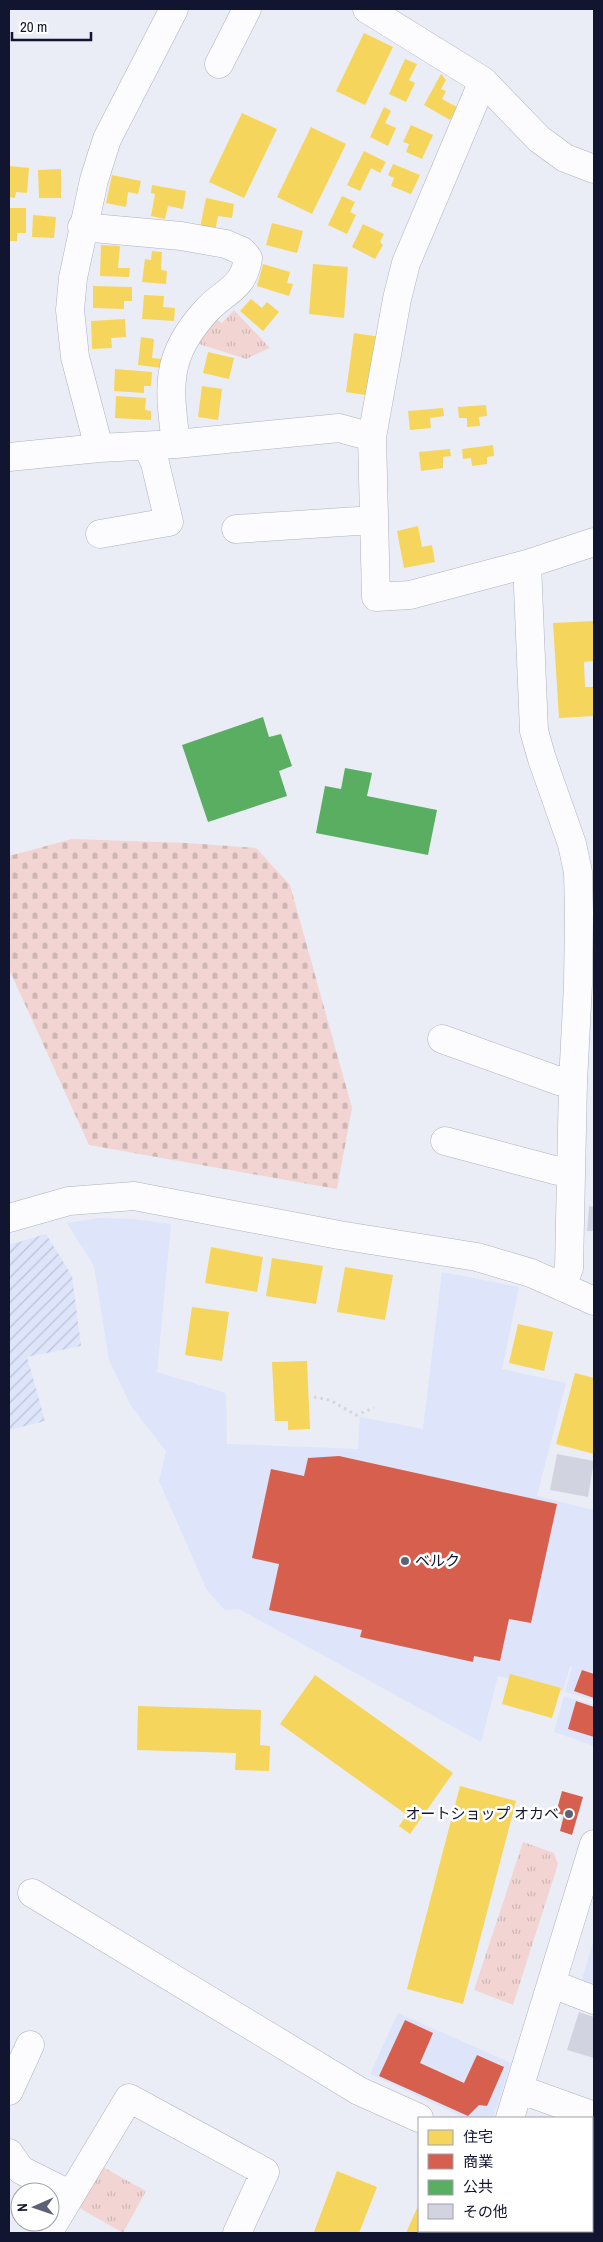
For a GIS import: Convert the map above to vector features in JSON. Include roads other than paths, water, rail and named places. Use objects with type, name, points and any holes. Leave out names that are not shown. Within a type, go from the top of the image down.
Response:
[{"type":"street","points":[[99,448],[75,357],[70,310],[73,278],[82,228],[94,180],[108,139],[174,9]]},
{"type":"street","points":[[219,64],[247,9]]},
{"type":"street","points":[[366,9],[483,82],[539,139],[565,158],[594,169]]},
{"type":"street","points":[[483,82],[406,262],[397,299],[372,437],[376,597],[410,595],[527,564],[594,542]]},
{"type":"street","points":[[82,228],[181,236],[226,244],[242,251],[248,258],[246,271],[238,284],[207,310],[185,339],[172,370],[170,397],[176,444]]},
{"type":"street","points":[[9,457],[99,448],[176,444],[339,428],[372,437]]},
{"type":"street","points":[[100,534],[169,522],[155,462],[147,446]]},
{"type":"street","points":[[236,529],[373,520]]},
{"type":"street","points":[[527,564],[534,731],[572,844],[587,914],[573,1082],[569,1268],[562,1287]]},
{"type":"street","points":[[442,1039],[559,1081],[573,1082]]},
{"type":"street","points":[[445,1141],[558,1171],[570,1171]]},
{"type":"street","points":[[9,1218],[69,1201],[134,1196],[340,1235],[502,1262],[594,1301]]},
{"type":"street","points":[[510,2117],[594,1844]]},
{"type":"street","points":[[32,1893],[359,2091],[418,2118]]},
{"type":"street","points":[[552,1984],[594,2000]]},
{"type":"street","points":[[9,2091],[30,2045]]},
{"type":"street","points":[[519,2089],[594,2116]]},
{"type":"street","points":[[48,2233],[129,2098],[265,2172],[237,2233]]},
{"type":"street","points":[[9,2152],[21,2170],[71,2195]]},
{"type":"street","points":[[477,2232],[484,2233]]},
{"type":"place","name":"ベルク","points":[[405,1561]]},
{"type":"place","name":"オートショップ オカベ","points":[[569,1814]]}]
